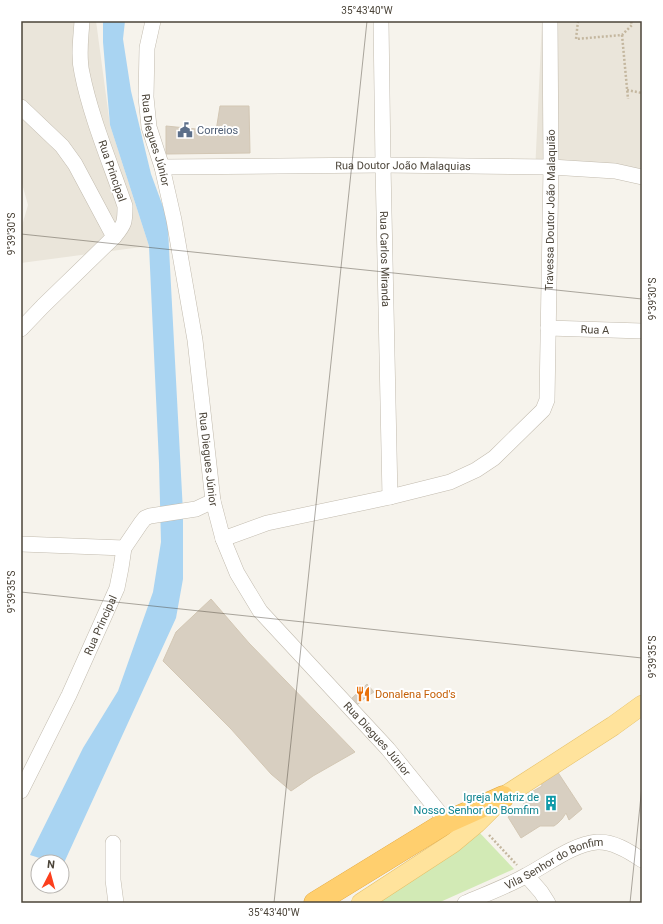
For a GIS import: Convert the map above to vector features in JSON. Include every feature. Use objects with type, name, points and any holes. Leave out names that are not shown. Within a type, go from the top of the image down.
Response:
[{"type":"highway","points":[[315,903],[447,822],[503,797]]},
{"type":"main road","points":[[361,903],[453,843],[477,823],[503,797],[614,726],[642,705]]},
{"type":"street","name":"Rua Principal","points":[[21,329],[114,237],[122,228],[125,220],[125,206],[93,114],[82,73],[80,56],[82,21]]},
{"type":"street","name":"Rua Diegues Júnior","points":[[153,21],[147,48],[146,97],[149,127],[162,167],[174,220],[195,340],[213,502],[222,539],[237,573],[260,612],[388,749],[447,822]]},
{"type":"street","name":"Rua Carlos Miranda","points":[[381,21],[390,497]]},
{"type":"street","name":"Travessa Doutor João Malaquião","points":[[390,497],[450,482],[476,470],[494,458],[535,418],[543,410],[547,400],[551,167],[550,21]]},
{"type":"street","points":[[21,107],[62,146],[75,164],[114,237]]},
{"type":"street","name":"Rua Doutor João Malaquias","points":[[162,167],[383,165],[551,167],[615,171],[642,177]]},
{"type":"street","name":"Rua A","points":[[548,328],[642,331]]},
{"type":"street","points":[[222,539],[268,523],[390,497]]},
{"type":"street","points":[[21,544],[124,548],[145,518],[184,510],[196,510],[213,502]]},
{"type":"street","name":"Rua Principal","points":[[21,791],[69,695],[117,588],[124,548]]},
{"type":"street","name":"Vila Senhor do Bonfim","points":[[466,903],[527,876],[556,858],[588,844],[597,842],[608,843],[621,848],[642,860]]},
{"type":"street","points":[[113,843],[113,880],[116,903]]},
{"type":"street","points":[[527,876],[541,892],[548,903]]},
{"type":"path","points":[[578,21],[576,39],[622,35],[632,25],[632,21]]},
{"type":"path","points":[[622,35],[628,99]]},
{"type":"path","points":[[627,90],[642,93]]},
{"type":"path","points":[[477,823],[527,876]]},
{"type":"shaded area","points":[[21,21],[96,21],[110,125],[149,246],[21,263],[21,229],[28,205],[21,180]]},
{"type":"shaded area","points":[[542,21],[642,21],[642,181],[637,174],[535,173]]},
{"type":"green space","points":[[479,832],[514,869],[438,903],[373,903]]},
{"type":"water","points":[[103,21],[125,21],[123,39],[131,91],[151,174],[165,212],[168,229],[183,512],[183,579],[176,618],[68,854],[30,854],[83,748],[118,691],[153,592],[161,542],[159,463],[149,246],[110,125],[103,42]]},
{"type":"building","name":"Correios","points":[[220,106],[249,106],[250,153],[166,154],[166,126],[216,131]]},
{"type":"building","points":[[211,599],[249,643],[355,752],[313,776],[291,791],[271,774],[231,729],[163,661],[176,632]]},
{"type":"building","name":"Donalena Food's","points":[[367,684],[374,692],[357,705],[351,699]]},
{"type":"building","name":"Igreja Matriz de Nosso Senhor do Bomfim","points":[[557,771],[582,809],[569,820],[566,813],[554,826],[540,826],[521,838],[508,817],[523,806],[528,794],[542,786],[541,781]]},
{"type":"place","name":"Correios","points":[[185,130]]},
{"type":"place","name":"Donalena Food's","points":[[363,694]]},
{"type":"place","name":"Igreja Matriz de Nosso Senhor do Bomfim","points":[[551,803]]}]
